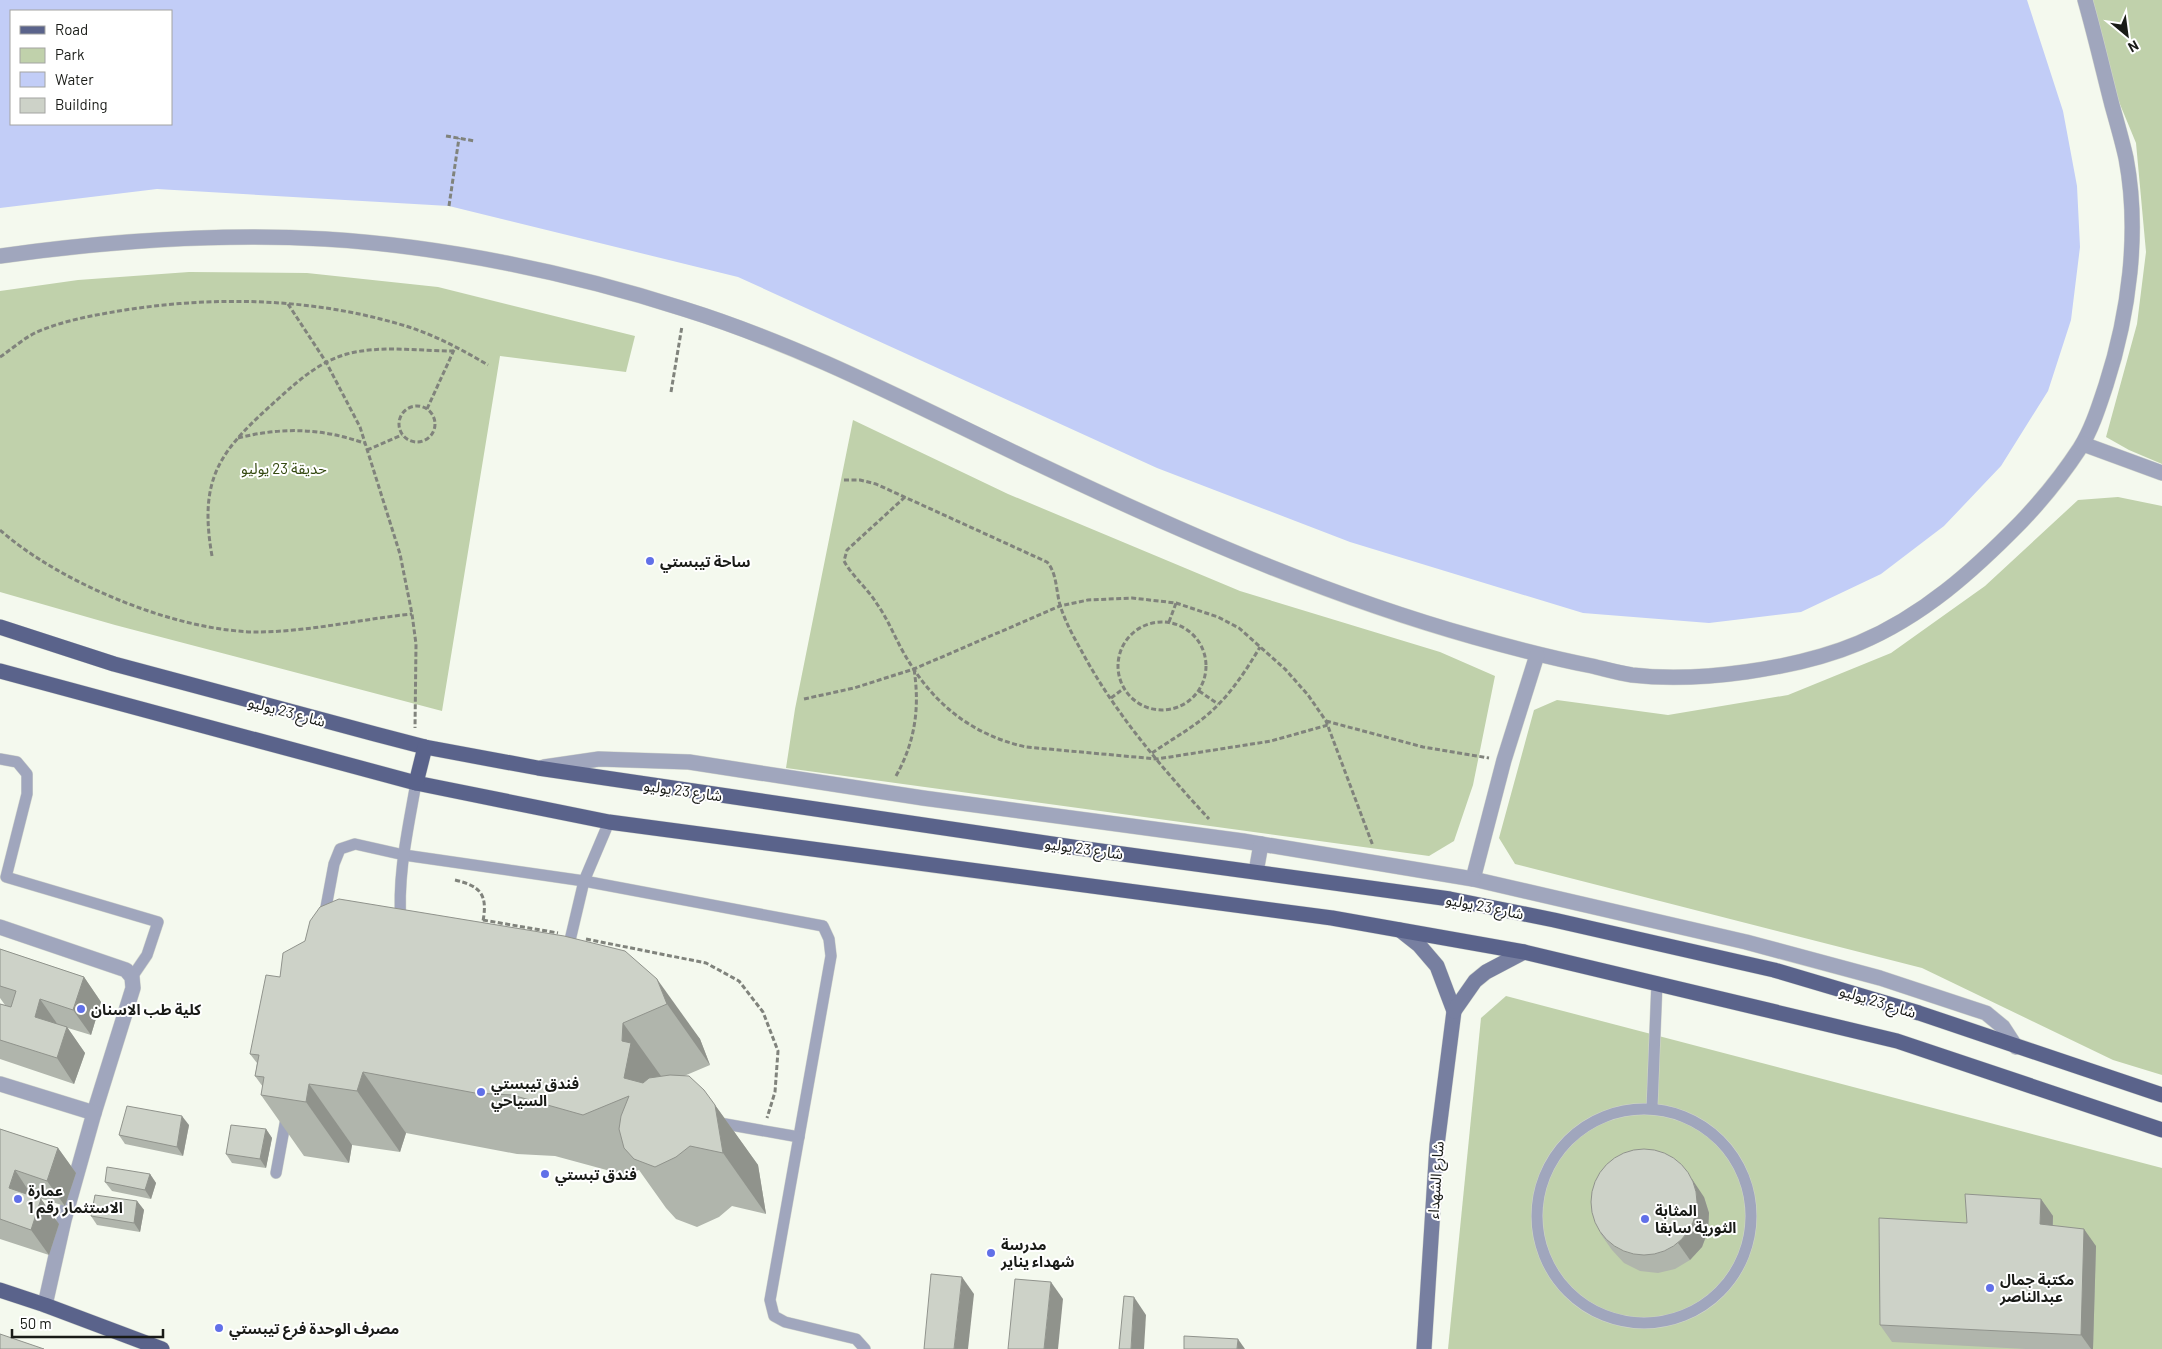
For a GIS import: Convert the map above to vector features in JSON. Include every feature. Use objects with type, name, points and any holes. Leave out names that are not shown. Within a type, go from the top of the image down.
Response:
[{"type":"main road","name":"شارع 23 يوليو","points":[[0,627],[114,664],[420,746],[538,768],[1450,899],[1554,920],[1774,970],[1919,1013],[2162,1095]]},
{"type":"main road","points":[[0,671],[416,783],[609,822],[1034,880],[1242,906],[1400,930],[1524,952],[1657,982],[1897,1041],[2162,1130]]},
{"type":"main road","points":[[416,783],[420,746]]},
{"type":"main road","points":[[0,1290],[45,1304],[158,1348]]},
{"type":"street","points":[[0,256],[150,239],[240,237],[327,239],[463,255],[609,287],[685,309],[763,336],[836,367],[1164,522],[1321,587],[1414,620],[1537,655],[1632,675],[1694,677],[1750,672],[1802,660],[1856,644],[1910,617],[1950,589],[1987,556],[2038,504],[2083,444],[2100,405],[2120,342],[2130,271],[2132,216],[2126,160],[2085,0]]},
{"type":"street","points":[[2083,444],[2162,472]]},
{"type":"street","points":[[1473,879],[1504,760],[1537,655]]},
{"type":"street","points":[[538,768],[599,759],[689,762],[887,793],[1228,839],[1473,879],[1746,942],[1880,978],[1986,1013],[2003,1027],[2016,1047]]},
{"type":"street","points":[[1256,872],[1261,844]]},
{"type":"street","name":"شارع الشهداء","points":[[1400,930],[1419,945],[1437,966],[1454,1011]]},
{"type":"street","points":[[1,932],[126,970],[132,977],[133,988],[94,1113],[64,1220],[45,1304]]},
{"type":"street","name":"شارع الشهداء","points":[[1424,1349],[1437,1145],[1454,1011],[1475,981],[1486,972],[1524,952]]},
{"type":"street","points":[[0,1084],[94,1113]]},
{"type":"lane","points":[[0,759],[17,762],[27,774],[27,794],[6,877],[158,922],[147,955],[132,977]]},
{"type":"lane","points":[[402,936],[400,907],[404,855],[416,783]]},
{"type":"lane","points":[[559,965],[568,952],[584,881],[609,822]]},
{"type":"lane","points":[[321,932],[334,864],[340,849],[355,844],[404,855],[584,881],[822,926],[829,939],[831,956],[770,1300],[774,1316],[785,1322],[856,1339],[865,1349]]},
{"type":"lane","points":[[1652,1108],[1657,982]]},
{"type":"lane","points":[[276,1173],[288,1105]]},
{"type":"lane","points":[[1652,1108],[1698,1122],[1734,1154],[1751,1199],[1748,1247],[1724,1289],[1684,1316],[1636,1324],[1590,1310],[1554,1277],[1537,1232],[1540,1184],[1564,1143],[1604,1115],[1652,1108]]},
{"type":"lane","points":[[706,1120],[799,1137]]},
{"type":"path","points":[[446,136],[475,141]]},
{"type":"path","points":[[449,206],[459,138]]},
{"type":"path","points":[[0,358],[36,333],[87,316],[188,303],[256,301],[350,312],[400,324],[456,346],[488,365]]},
{"type":"path","points":[[288,304],[326,362],[360,426],[400,554],[412,614],[420,746]]},
{"type":"path","points":[[671,392],[685,309]]},
{"type":"path","points":[[427,409],[456,346]]},
{"type":"path","points":[[212,556],[207,527],[210,490],[220,463],[236,438],[305,375],[326,362],[363,351],[454,351]]},
{"type":"path","points":[[415,406],[427,409],[435,419],[436,425],[430,437],[419,443],[412,442],[402,435],[398,423],[404,411],[415,406]]},
{"type":"path","points":[[236,438],[279,430],[301,429],[323,431],[365,443]]},
{"type":"path","points":[[367,450],[402,435]]},
{"type":"path","points":[[844,480],[868,481],[1044,560],[1053,572],[1060,606],[1082,652],[1110,698],[1157,759],[1228,839]]},
{"type":"path","points":[[905,498],[846,550],[844,557],[846,565],[877,603],[914,668],[939,700],[971,727],[991,737],[1026,747],[1157,759],[1271,741],[1328,725]]},
{"type":"path","points":[[0,530],[42,562],[99,590],[135,605],[199,624],[232,630],[286,631],[412,614]]},
{"type":"path","points":[[804,699],[854,688],[914,668],[1060,606],[1088,600],[1132,598],[1176,603],[1218,617],[1238,628],[1297,682],[1326,720],[1380,863]]},
{"type":"path","points":[[1169,622],[1176,603]]},
{"type":"path","points":[[1169,622],[1190,631],[1203,648],[1206,670],[1199,691],[1182,706],[1161,711],[1139,704],[1123,689],[1119,679],[1118,662],[1122,646],[1137,629],[1147,624],[1169,622]]},
{"type":"path","points":[[1152,753],[1201,720],[1218,704],[1248,667],[1260,647]]},
{"type":"path","points":[[887,793],[912,739],[916,722],[917,686],[914,668]]},
{"type":"path","points":[[1110,698],[1123,689]]},
{"type":"path","points":[[1199,691],[1218,704]]},
{"type":"path","points":[[1326,720],[1423,747],[1504,760]]},
{"type":"path","points":[[449,878],[470,884],[479,890],[484,898],[485,908],[481,928]]},
{"type":"path","points":[[483,920],[706,962],[739,981],[763,1012],[778,1051],[775,1092],[764,1130]]},
{"type":"green space","points":[[2088,0],[2162,0],[2162,464],[2129,450],[2106,437],[2137,324],[2146,252],[2136,143],[2112,85]]},
{"type":"green space","name":"حديقة 23 يوليو","points":[[189,272],[307,273],[438,287],[635,336],[626,372],[500,356],[442,711],[115,625],[0,592],[0,291],[78,280]]},
{"type":"green space","points":[[853,420],[1008,494],[1240,591],[1440,652],[1495,676],[1473,785],[1454,841],[1429,856],[786,768],[795,709]]},
{"type":"green space","points":[[2118,497],[2162,506],[2162,1075],[2113,1060],[1922,968],[1515,864],[1499,838],[1534,710],[1557,700],[1668,715],[1788,695],[1891,653],[1985,586],[2078,500]]},
{"type":"green space","points":[[1506,996],[2162,1168],[2162,1349],[1448,1349],[1481,1018]]},
{"type":"water","points":[[0,0],[2027,0],[2063,111],[2077,186],[2080,247],[2071,320],[2048,391],[2001,466],[1944,526],[1881,574],[1801,612],[1709,623],[1583,613],[1350,542],[1157,468],[738,277],[449,206],[157,189],[0,208]]},
{"type":"building","points":[[339,899],[564,936],[625,951],[657,979],[667,1004],[623,1023],[622,1041],[631,1043],[624,1078],[643,1083],[649,1078],[670,1075],[689,1076],[704,1090],[715,1105],[723,1153],[690,1146],[676,1157],[655,1167],[634,1159],[624,1148],[619,1129],[621,1116],[629,1096],[583,1115],[512,1095],[475,1093],[363,1072],[357,1091],[309,1084],[306,1102],[261,1095],[264,1077],[255,1076],[259,1055],[250,1054],[266,975],[280,977],[283,953],[305,941],[310,921],[320,907]]},
{"type":"building","points":[[0,949],[84,977],[73,1010],[40,999],[35,1017],[67,1027],[57,1058],[0,1040],[0,1004],[11,1007],[16,991],[0,986]]},
{"type":"building","points":[[127,1106],[182,1116],[177,1147],[119,1135]]},
{"type":"building","points":[[231,1125],[266,1129],[260,1159],[226,1154]]},
{"type":"building","points":[[0,1129],[58,1148],[47,1181],[15,1170],[9,1188],[41,1199],[31,1230],[0,1219]]},
{"type":"building","points":[[1644,1149],[1664,1153],[1681,1165],[1693,1182],[1697,1202],[1693,1222],[1681,1239],[1664,1251],[1644,1255],[1624,1251],[1607,1239],[1595,1222],[1591,1202],[1595,1182],[1607,1165],[1624,1153]]},
{"type":"building","points":[[107,1167],[150,1174],[145,1190],[105,1182]]},
{"type":"building","points":[[1965,1194],[2041,1199],[2040,1224],[2084,1229],[2081,1335],[1880,1325],[1879,1218],[1967,1223]]},
{"type":"building","points":[[95,1195],[137,1201],[134,1223],[91,1216]]},
{"type":"building","points":[[931,1274],[962,1277],[954,1349],[924,1349]]},
{"type":"building","points":[[1015,1279],[1051,1282],[1044,1349],[1008,1349]]},
{"type":"building","points":[[1124,1296],[1134,1297],[1131,1349],[1119,1349]]},
{"type":"building","points":[[0,1334],[44,1349],[0,1349]]},
{"type":"building","points":[[1184,1336],[1238,1339],[1237,1349],[1184,1349]]},
{"type":"place","name":"ساحة تيبستي","points":[[650,561]]},
{"type":"place","name":"كلية طب الاسنان","points":[[81,1009]]},
{"type":"place","name":"فندق تيبستي السياحي","points":[[481,1092]]},
{"type":"place","name":"فندق تبستي","points":[[545,1174]]},
{"type":"place","name":"عمارة الاستثمار رقم 1","points":[[18,1199]]},
{"type":"place","name":"المثابة الثورية سابقا","points":[[1645,1219]]},
{"type":"place","name":"مدرسة شهداء يناير","points":[[991,1253]]},
{"type":"place","name":"مكتبة جمال عبدالناصر","points":[[1990,1288]]},
{"type":"place","name":"مصرف الوحدة فرع تيبستي","points":[[219,1328]]}]
